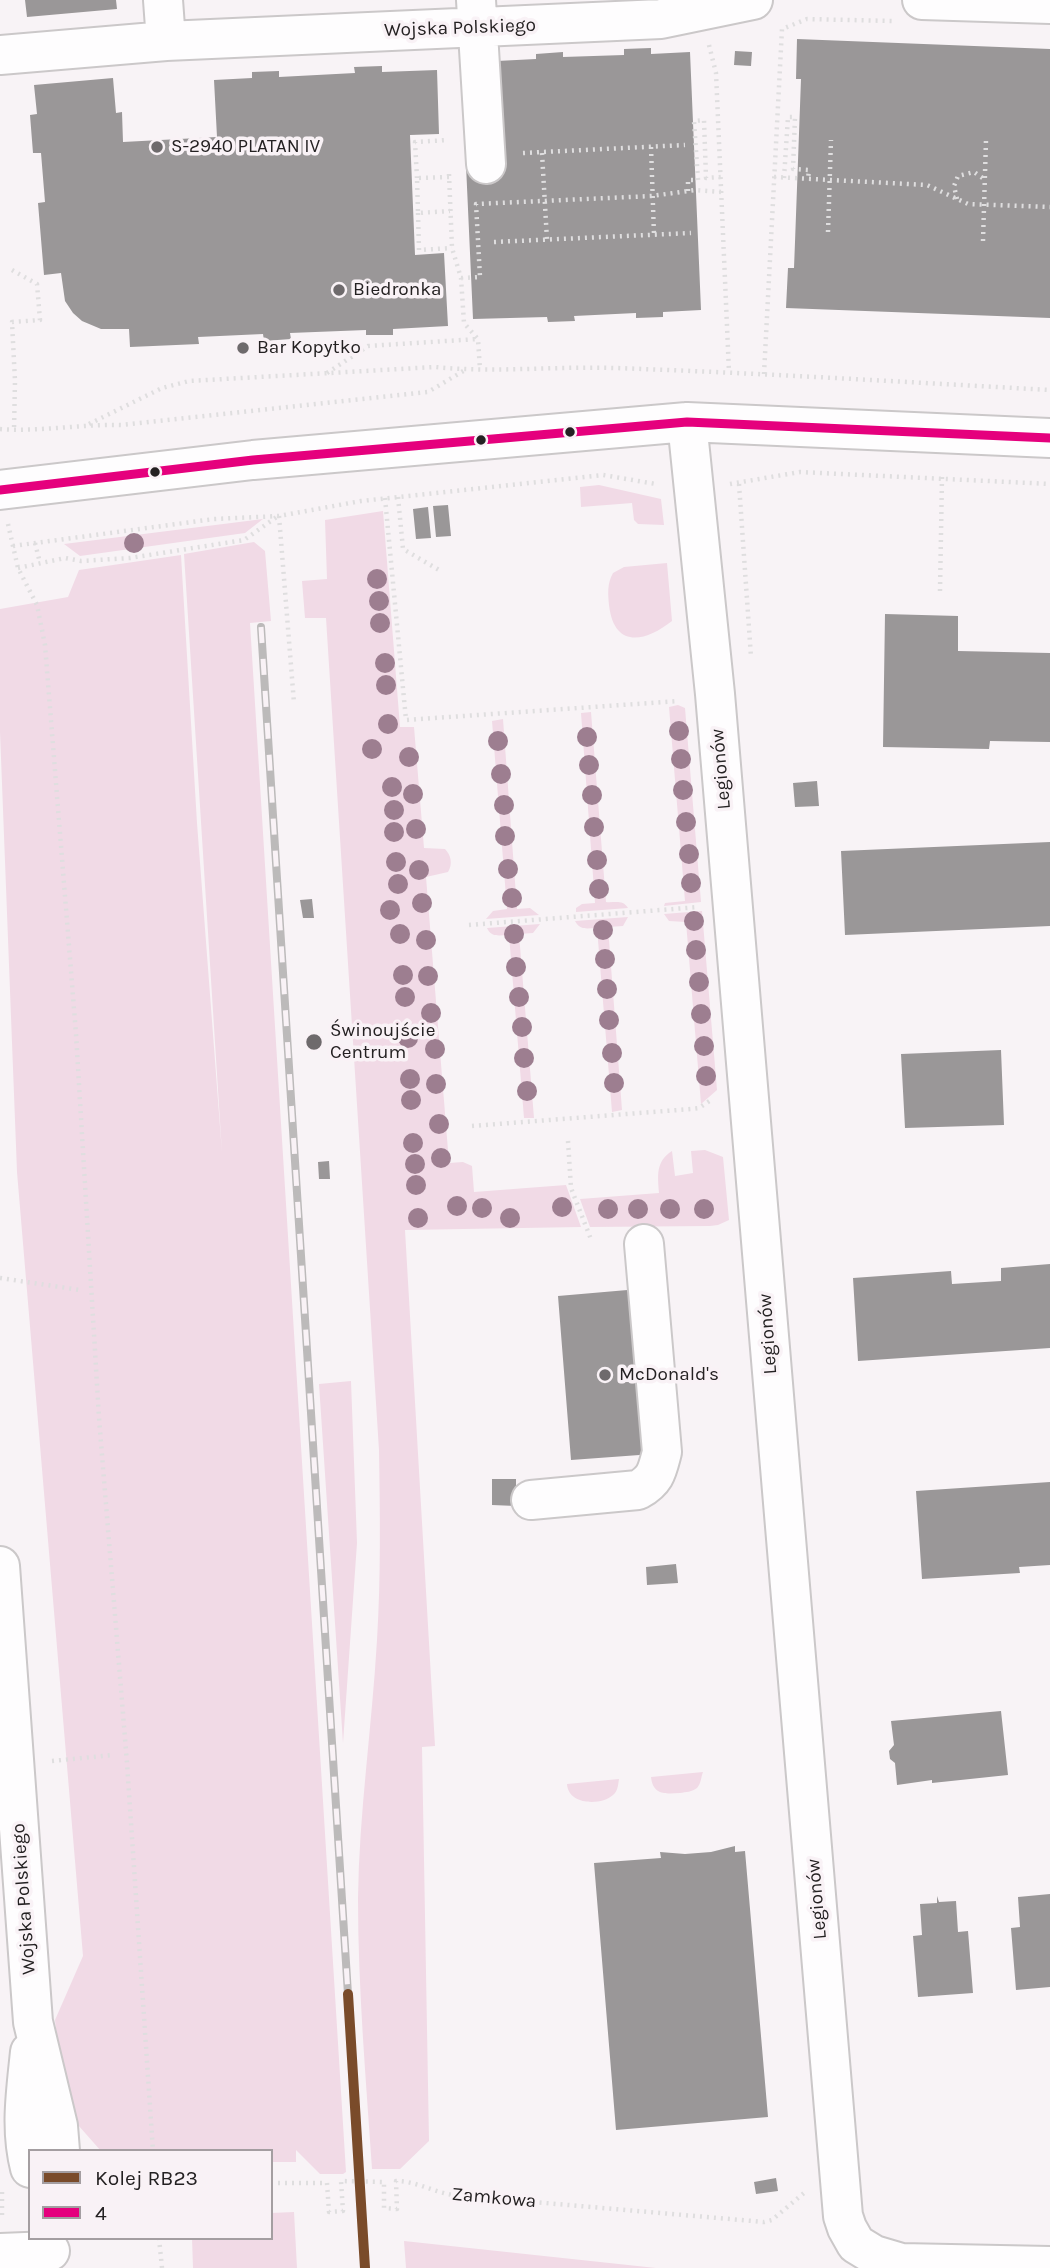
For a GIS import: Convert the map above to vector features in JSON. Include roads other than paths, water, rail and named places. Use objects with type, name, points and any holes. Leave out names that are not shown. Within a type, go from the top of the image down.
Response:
[{"type":"street","points":[[163,0],[166,41]]},
{"type":"street","name":"Wojska Polskiego","points":[[0,55],[477,13],[661,19],[753,0]]},
{"type":"street","points":[[913,10],[1050,4]]},
{"type":"street","points":[[477,13],[486,164]]},
{"type":"street","points":[[4,506],[253,460],[687,422],[1050,438]]},
{"type":"street","name":"Legionów","points":[[687,422],[696,487],[843,2216],[856,2244],[874,2255],[901,2263],[1050,2266]]},
{"type":"street","points":[[531,1500],[638,1490],[649,1483],[656,1473],[662,1452],[644,1244]]},
{"type":"street","name":"Wojska Polskiego","points":[[0,1566],[15,1764],[9,1820],[33,2022],[58,2126],[60,2149]]},
{"type":"street","name":"Wojska Polskiego","points":[[16,2178],[26,2151],[23,2118],[33,2022]]},
{"type":"street","points":[[1,2237],[50,2249]]},
{"type":"railway","points":[[261,627],[348,1994]]},
{"type":"rail line","name":"RB23","points":[[348,1994],[365,2268]]},
{"type":"place","name":"S-2940 PLATAN IV","points":[[157,147]]},
{"type":"place","name":"Biedronka","points":[[339,290]]},
{"type":"place","name":"Bar Kopytko","points":[[243,348]]},
{"type":"place","name":"Świnoujście Centrum","points":[[314,1042]]},
{"type":"place","name":"McDonald's","points":[[605,1375]]}]
